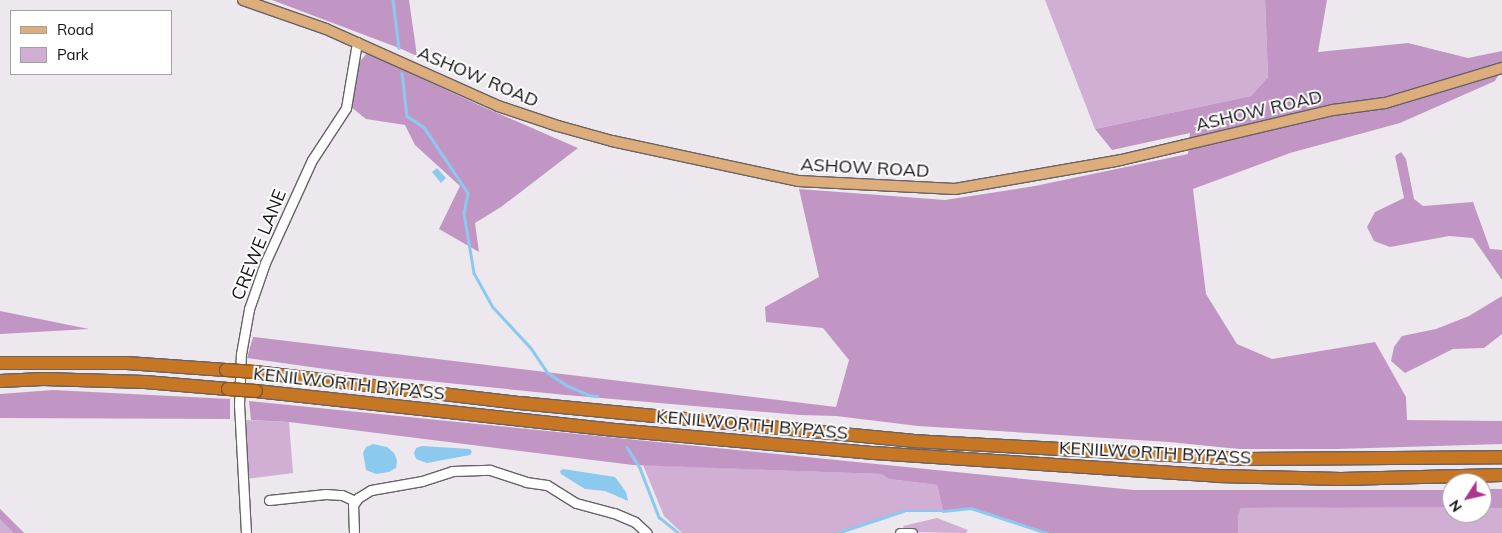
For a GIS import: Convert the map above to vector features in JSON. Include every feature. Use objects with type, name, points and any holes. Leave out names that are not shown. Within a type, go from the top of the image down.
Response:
[{"type":"highway","name":"KENILWORTH BYPASS","points":[[0,364],[127,363],[255,372],[520,403],[912,440],[1246,459],[1502,457]]},
{"type":"highway","name":"KENILWORTH BYPASS","points":[[0,381],[43,379],[145,382],[256,391],[615,430],[874,453],[1218,476],[1341,479],[1502,475]]},
{"type":"main road","name":"ASHOW ROAD","points":[[243,0],[291,15],[358,42],[498,106],[612,141],[798,181],[955,189],[1121,160],[1333,110],[1385,103],[1502,68]]},
{"type":"street","name":"CREWE LANE","points":[[246,533],[239,405],[241,354],[249,309],[265,263],[312,160],[346,108],[358,42]]},
{"type":"street","points":[[354,533],[352,514],[356,501],[362,495],[378,488],[422,482],[452,471],[490,470],[526,482],[547,485],[576,503],[614,513],[635,522],[647,533]]},
{"type":"street","points":[[269,500],[326,494],[342,495],[356,501]]},
{"type":"street","points":[[900,533],[912,533]]},
{"type":"green space","points":[[1045,0],[1265,0],[1268,77],[1251,96],[1095,129]]},
{"type":"green space","points":[[244,420],[289,422],[293,473],[246,479]]},
{"type":"green space","points":[[643,465],[881,474],[889,479],[937,485],[943,511],[903,511],[837,533],[682,533],[664,516]]},
{"type":"green space","points":[[1442,507],[1442,523],[1492,523],[1492,508],[1502,508],[1502,533],[1238,533],[1238,516],[1241,508]]},
{"type":"green space","points":[[0,509],[24,533],[0,533]]},
{"type":"green space","points":[[937,518],[968,530],[966,533],[905,532],[903,526]]},
{"type":"shaded area","points":[[272,0],[409,0],[417,56],[399,48]]},
{"type":"shaded area","points":[[1265,0],[1327,0],[1318,52],[1408,43],[1468,58],[1502,51],[1502,69],[1495,81],[1400,123],[1290,153],[1193,189],[1206,294],[1237,344],[1272,359],[1375,342],[1406,397],[1407,420],[1502,421],[1502,444],[1337,449],[1239,449],[1169,442],[918,426],[836,416],[800,415],[566,395],[368,375],[247,358],[253,337],[836,407],[849,360],[823,328],[766,322],[765,307],[819,277],[799,189],[945,200],[1035,186],[1188,154],[1190,133],[1112,150],[1095,129],[1251,96],[1268,77]]},
{"type":"shaded area","points":[[367,53],[578,148],[501,207],[475,223],[479,252],[439,229],[460,186],[415,145],[405,125],[366,119],[351,107],[357,65]]},
{"type":"shaded area","points":[[1401,152],[1406,159],[1414,199],[1423,206],[1473,202],[1490,249],[1502,250],[1502,280],[1473,238],[1449,236],[1390,247],[1374,241],[1367,227],[1375,212],[1404,198],[1395,156]]},
{"type":"shaded area","points":[[1502,296],[1502,334],[1484,348],[1453,349],[1405,373],[1391,361],[1394,347],[1402,336],[1436,329],[1469,316]]},
{"type":"shaded area","points":[[0,311],[89,329],[0,334]]},
{"type":"shaded area","points":[[53,390],[230,399],[230,419],[0,418],[0,394]]},
{"type":"shaded area","points":[[249,401],[1134,490],[1442,490],[1442,507],[1241,508],[1238,516],[1238,533],[1047,533],[972,508],[943,511],[937,485],[889,479],[881,474],[633,465],[289,422],[251,420]]},
{"type":"shaded area","points":[[1492,489],[1502,489],[1502,508],[1492,508]]},
{"type":"shaded area","points":[[0,509],[24,533],[14,533],[0,519]]},
{"type":"water","points":[[437,168],[446,178],[441,183],[432,172]]},
{"type":"water","points":[[373,444],[387,447],[394,453],[397,460],[396,468],[389,472],[376,474],[366,470],[363,453],[366,447]]},
{"type":"water","points":[[422,446],[470,449],[472,452],[470,455],[427,463],[416,459],[414,453],[416,448]]},
{"type":"water","points":[[563,469],[615,477],[626,492],[628,501],[605,491],[585,489],[561,474],[560,471]]},
{"type":"waterway","points":[[393,0],[399,48]]},
{"type":"waterway","points":[[402,73],[407,116],[424,127],[468,193],[464,213],[474,273],[493,307],[531,348],[547,372],[568,386],[589,395],[597,396]]},
{"type":"waterway","points":[[627,447],[640,468],[659,517],[679,533]]},
{"type":"waterway","points":[[837,533],[903,511],[943,511],[971,508],[1047,533]]}]
